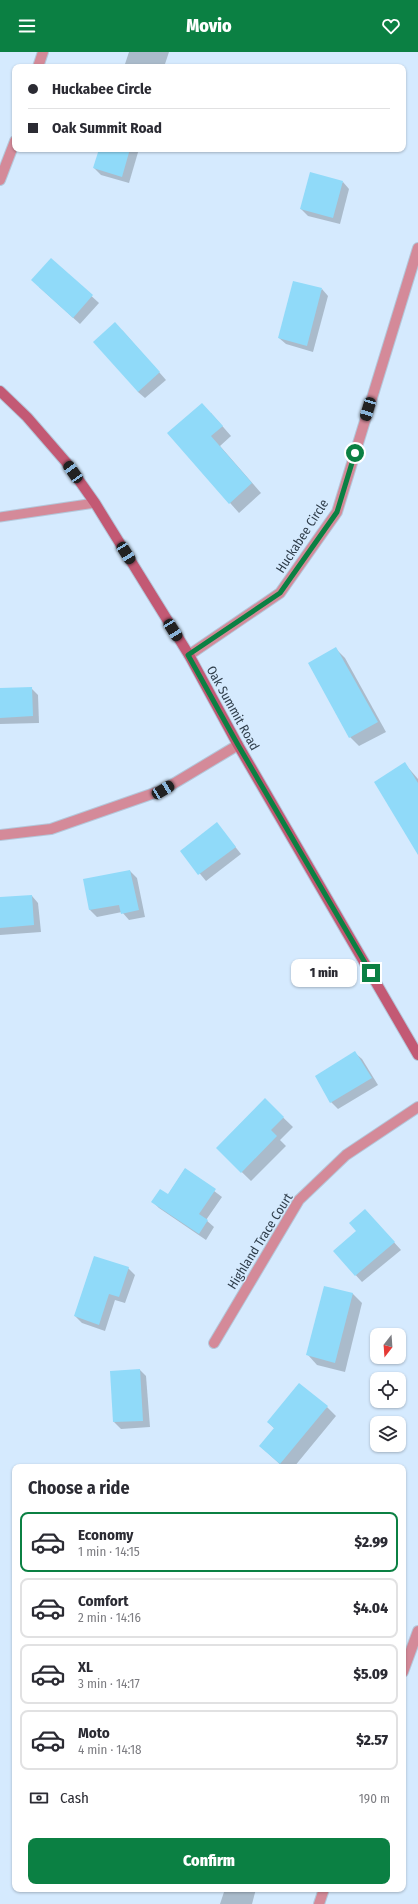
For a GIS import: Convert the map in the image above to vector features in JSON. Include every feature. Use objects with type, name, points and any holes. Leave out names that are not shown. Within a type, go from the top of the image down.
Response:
[{"type":"main road","name":"Oak Summit Road","points":[[0,391],[66,462],[95,502],[188,655],[238,745],[418,1055]]},
{"type":"street","points":[[39,64],[42,52]]},
{"type":"street","points":[[0,180],[12,149]]},
{"type":"street","name":"Huckabee Circle","points":[[188,655],[280,593],[337,512],[418,248]]},
{"type":"street","points":[[0,835],[51,829],[163,790],[238,745]]},
{"type":"street","name":"Highland Trace Court","points":[[214,1342],[299,1200],[346,1155],[418,1107]]},
{"type":"street","points":[[406,1664],[418,1631]]},
{"type":"street","points":[[319,1904],[323,1892]]},
{"type":"lane","points":[[0,517],[95,502]]},
{"type":"building","points":[[98,152],[129,152],[122,177],[93,168]]},
{"type":"building","points":[[310,172],[343,181],[333,218],[300,209]]},
{"type":"building","points":[[51,258],[93,295],[73,318],[31,280]]},
{"type":"building","points":[[293,281],[322,288],[307,346],[278,338]]},
{"type":"building","points":[[115,322],[160,372],[138,392],[93,342]]},
{"type":"building","points":[[202,403],[223,426],[211,436],[252,483],[229,504],[167,433]]},
{"type":"building","points":[[336,647],[378,722],[349,738],[308,663]]},
{"type":"building","points":[[32,687],[33,716],[0,718],[0,688]]},
{"type":"building","points":[[405,762],[418,783],[418,855],[374,782]]},
{"type":"building","points":[[217,822],[236,847],[198,875],[180,851]]},
{"type":"building","points":[[130,870],[139,910],[121,914],[119,905],[89,910],[83,879]]},
{"type":"building","points":[[32,895],[34,925],[0,928],[0,897]]},
{"type":"building","points":[[355,1051],[372,1078],[330,1103],[315,1076]]},
{"type":"building","points":[[265,1098],[284,1117],[271,1130],[277,1136],[241,1173],[216,1148]]},
{"type":"building","points":[[185,1168],[216,1189],[199,1214],[208,1220],[199,1234],[151,1202],[160,1189],[168,1194]]},
{"type":"building","points":[[365,1209],[395,1242],[355,1276],[333,1251],[356,1231],[349,1223]]},
{"type":"building","points":[[94,1256],[129,1267],[119,1297],[109,1294],[99,1325],[74,1316]]},
{"type":"building","points":[[324,1286],[353,1293],[335,1363],[306,1355]]},
{"type":"building","points":[[140,1369],[143,1421],[113,1422],[110,1371]]},
{"type":"building","points":[[299,1383],[328,1406],[280,1464],[259,1446],[274,1428],[267,1422]]},
{"type":"route","points":[[355,453],[337,512],[280,593],[188,655],[238,745],[371,973]]}]
